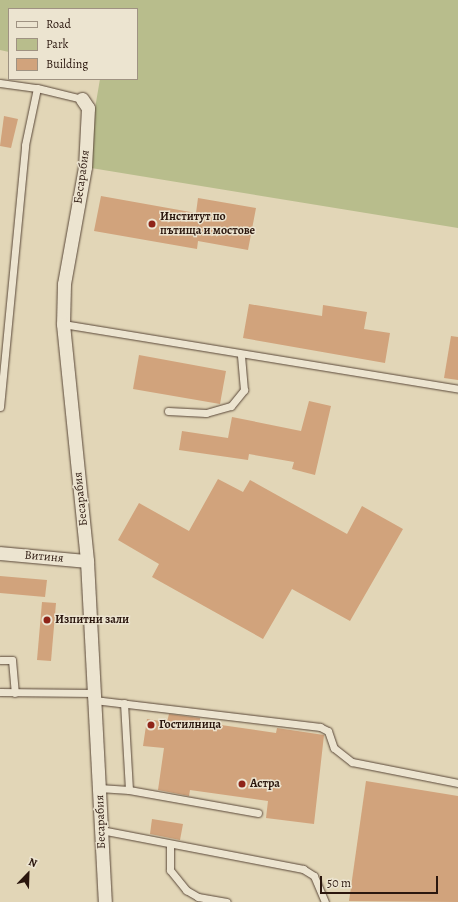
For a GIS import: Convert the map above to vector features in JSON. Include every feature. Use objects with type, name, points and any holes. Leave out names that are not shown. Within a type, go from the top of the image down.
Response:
[{"type":"street","name":"Бесарабия","points":[[82,99],[88,108],[85,167],[64,284],[63,324],[87,561],[105,902]]},
{"type":"street","name":"Витиня","points":[[0,553],[87,561]]},
{"type":"lane","points":[[0,83],[37,88],[82,99]]},
{"type":"lane","points":[[0,407],[25,145],[37,88]]},
{"type":"lane","points":[[63,324],[458,389]]},
{"type":"lane","points":[[168,411],[206,413],[231,406],[244,390],[241,354]]},
{"type":"lane","points":[[0,660],[12,660],[15,693]]},
{"type":"lane","points":[[0,692],[94,696],[124,703],[320,727],[328,731],[334,748],[352,762],[458,783]]},
{"type":"lane","points":[[124,703],[129,790]]},
{"type":"lane","points":[[99,788],[129,790],[258,813]]},
{"type":"lane","points":[[101,830],[170,845],[303,869],[314,876],[325,902]]},
{"type":"lane","points":[[170,845],[170,870],[186,890],[198,897],[227,902]]},
{"type":"green space","points":[[0,0],[458,0],[458,228],[85,167],[100,80],[138,80],[138,8],[8,8],[8,52],[0,50]]},
{"type":"building","points":[[4,116],[18,119],[11,148],[0,146]]},
{"type":"building","points":[[101,196],[196,213],[198,198],[256,208],[248,250],[198,241],[197,249],[94,231]]},
{"type":"building","points":[[249,304],[322,316],[323,305],[367,312],[364,329],[390,333],[385,363],[243,338]]},
{"type":"building","points":[[451,336],[458,337],[458,380],[444,378]]},
{"type":"building","points":[[139,355],[226,371],[220,404],[133,389]]},
{"type":"building","points":[[309,401],[331,406],[315,475],[292,469],[294,462],[249,454],[248,460],[179,450],[182,431],[228,438],[232,417],[301,431]]},
{"type":"building","points":[[218,479],[243,492],[250,480],[347,534],[362,506],[403,529],[350,621],[292,589],[263,639],[152,577],[159,564],[118,540],[139,503],[189,531]]},
{"type":"building","points":[[0,576],[47,580],[45,597],[0,593]]},
{"type":"building","name":"Изпитни зали","points":[[42,602],[56,603],[51,661],[37,660]]},
{"type":"building","points":[[169,714],[200,718],[200,722],[276,733],[277,728],[324,735],[314,824],[266,818],[268,801],[190,790],[189,796],[158,790],[164,748],[143,746],[147,719],[167,722]]},
{"type":"building","points":[[366,781],[458,796],[458,902],[349,901]]},
{"type":"building","points":[[152,819],[183,824],[180,840],[150,834]]},
{"type":"place","name":"Институт по пътища и мостове","points":[[152,224]]},
{"type":"place","name":"Изпитни зали","points":[[47,620]]},
{"type":"place","name":"Гостилница","points":[[151,725]]},
{"type":"place","name":"Астра","points":[[242,784]]}]
